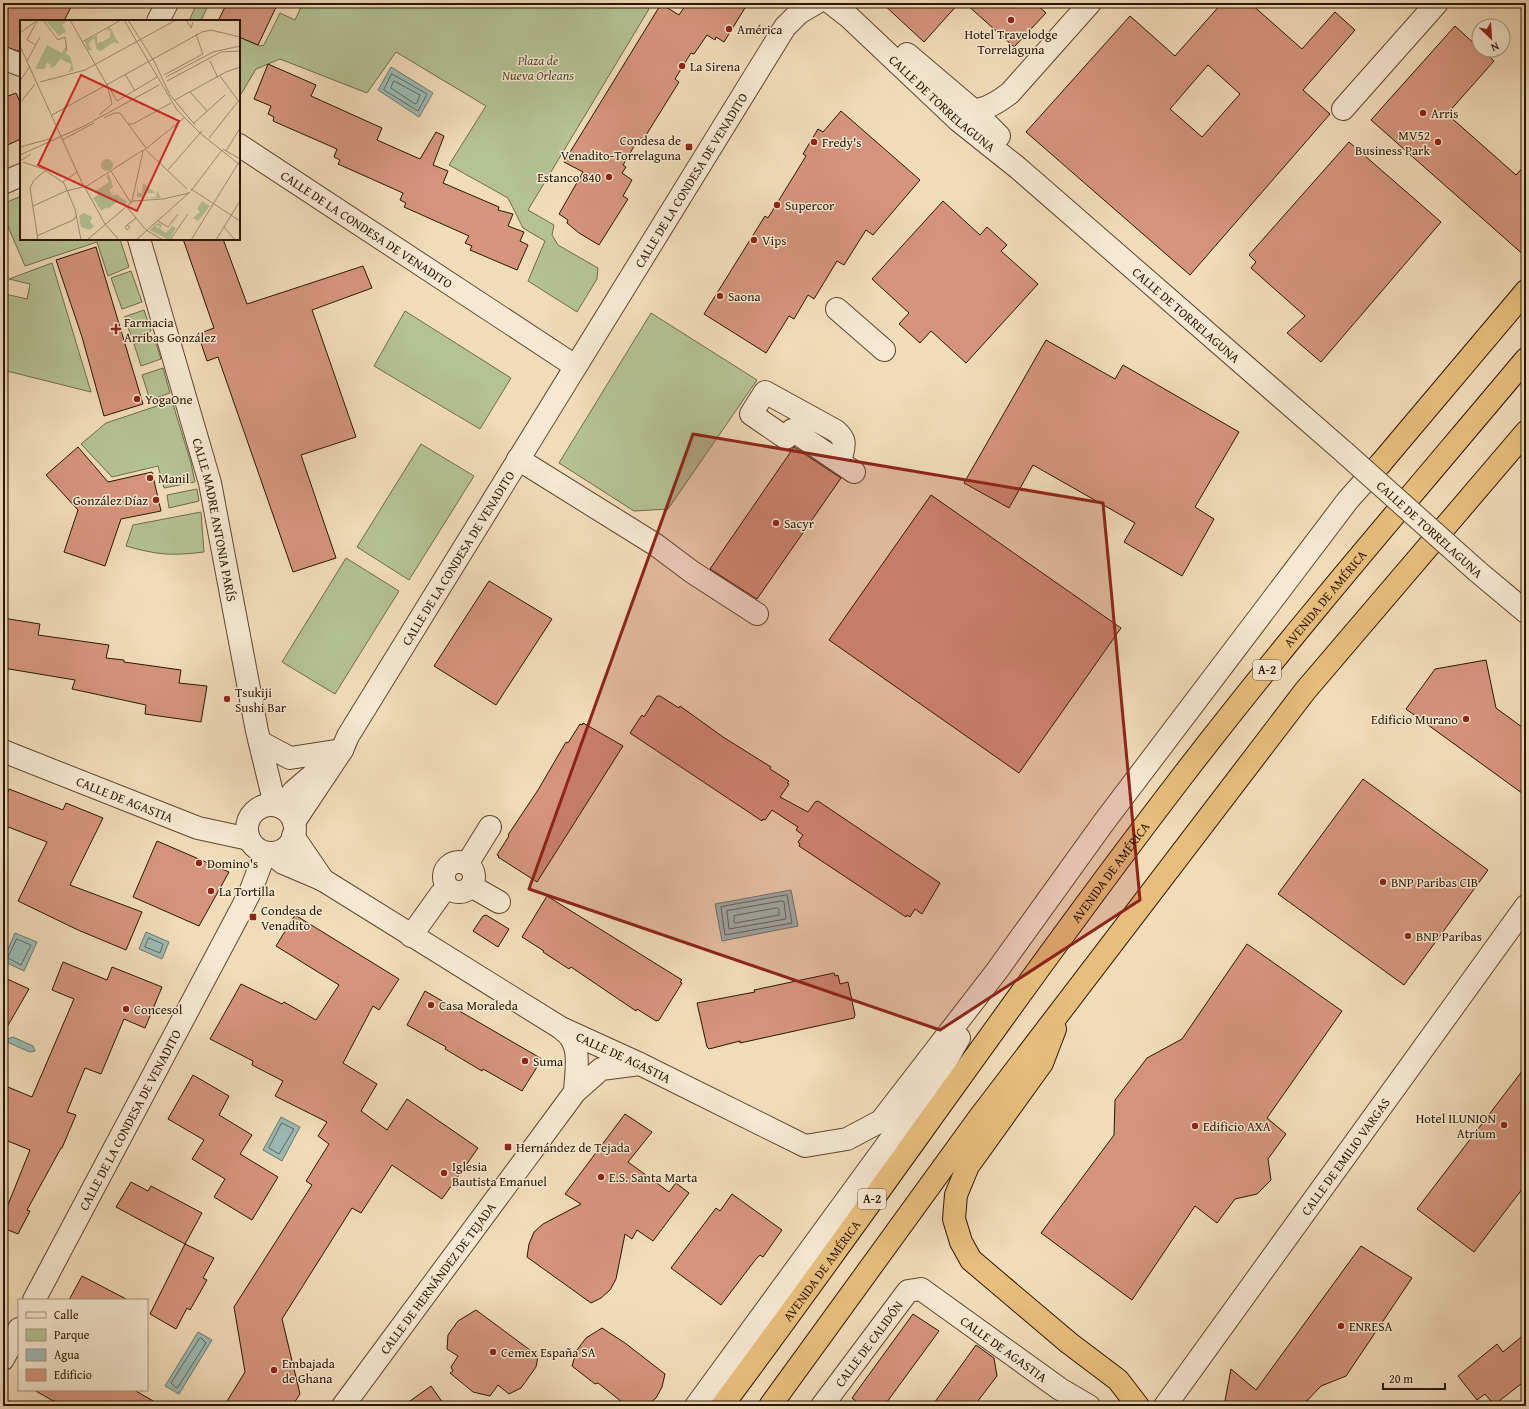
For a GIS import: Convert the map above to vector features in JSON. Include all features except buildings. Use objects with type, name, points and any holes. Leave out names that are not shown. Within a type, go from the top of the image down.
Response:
[{"type":"highway","points":[[1381,463],[1526,290]]},
{"type":"highway","points":[[1381,463],[1491,354],[1526,313]]},
{"type":"highway","name":"AVENIDA DE AMÉRICA","points":[[722,1406],[1017,999],[1185,773],[1275,661],[1526,359]]},
{"type":"highway","points":[[770,1406],[979,1118],[1305,691],[1526,432]]},
{"type":"highway","points":[[1063,1007],[1042,1063],[968,1166],[956,1195],[954,1219],[960,1242],[971,1260],[1069,1342],[1118,1380],[1138,1406]]},
{"type":"street","points":[[158,20],[167,3]]},
{"type":"street","name":"CALLE DE LA CONDESA DE VENADITO","points":[[286,818],[342,750],[352,730],[518,459],[785,27],[798,13],[816,3]]},
{"type":"street","name":"CALLE DE TORRELAGUNA","points":[[832,3],[849,16],[925,89],[987,144],[1018,168],[1526,612]]},
{"type":"street","points":[[925,89],[935,92],[962,111],[973,110],[995,104],[1010,93],[1090,3]]},
{"type":"street","points":[[1343,108],[1437,3]]},
{"type":"street","name":"CALLE DE TORRELAGUNA","points":[[849,16],[876,29],[934,76],[973,110],[999,136]]},
{"type":"street","points":[[3,58],[20,66]]},
{"type":"street","points":[[1010,93],[1002,111],[999,136],[1004,151],[1018,168]]},
{"type":"street","name":"CALLE DE LA CONDESA DE VENADITO","points":[[240,146],[575,366]]},
{"type":"street","points":[[3,183],[20,175]]},
{"type":"street","name":"CALLE MADRE ANTONIA PARÍS","points":[[139,240],[210,483],[260,742],[286,818]]},
{"type":"street","points":[[837,309],[884,350]]},
{"type":"street","points":[[842,454],[845,444],[842,437],[836,431],[765,392],[751,414],[786,438],[792,430],[854,472]]},
{"type":"street","points":[[518,459],[656,545],[692,572],[757,614]]},
{"type":"street","points":[[696,1406],[940,1072],[996,972],[1113,809],[1348,500],[1381,463]]},
{"type":"street","points":[[260,742],[290,758],[342,750]]},
{"type":"street","name":"CALLE DE AGASTIA","points":[[3,751],[198,828],[249,839]]},
{"type":"street","points":[[262,807],[286,818],[288,845],[268,853],[254,846],[249,839],[247,829],[254,813],[262,807]]},
{"type":"street","name":"CALLE DE AGASTIA","points":[[286,818],[323,880]]},
{"type":"street","points":[[467,864],[490,828]]},
{"type":"street","name":"CALLE DE LA CONDESA DE VENADITO","points":[[35,1299],[241,910],[268,853]]},
{"type":"street","name":"CALLE DE AGASTIA","points":[[268,853],[283,862],[323,880],[561,1028],[640,1064],[805,1146],[848,1139],[881,1121],[996,972]]},
{"type":"street","points":[[411,936],[444,891],[443,874],[447,866],[461,862],[467,864],[472,870],[474,877],[471,886],[462,892],[454,893],[444,891]]},
{"type":"street","points":[[471,886],[499,902]]},
{"type":"street","name":"CALLE DE EMILIO VARGAS","points":[[1166,1406],[1526,906]]},
{"type":"street","points":[[561,1028],[571,1035],[577,1054],[575,1092]]},
{"type":"street","name":"CALLE DE HERNÁNDEZ DE TEJADA","points":[[343,1406],[575,1092],[601,1069],[640,1064]]},
{"type":"street","name":"CALLE DE AGASTIA","points":[[921,1290],[1060,1389],[1089,1406]]},
{"type":"street","name":"CALLE DE CALIDÓN","points":[[822,1406],[908,1292],[921,1290]]},
{"type":"street","points":[[3,1359],[18,1331]]},
{"type":"highlighted area","points":[[693,434],[1103,503],[1140,900],[940,1030],[529,889]]},
{"type":"green space","points":[[197,3],[209,3],[201,20],[189,20]]},
{"type":"green space","name":"Plaza de Nueva Orleans","points":[[303,3],[640,3],[649,9],[528,210],[554,225],[552,235],[558,245],[598,268],[597,279],[577,312],[528,281],[545,241],[523,228],[508,198],[449,165],[486,106],[396,52],[367,93],[280,59],[256,69],[240,94],[240,37],[260,46],[264,45],[280,13],[295,20]]},
{"type":"green space","points":[[20,196],[20,240],[120,240],[129,267],[108,276],[97,242],[25,266],[3,215],[3,204]]},
{"type":"green space","points":[[52,263],[91,392],[3,370],[3,282],[8,280],[5,294],[27,299],[30,284],[9,279]]},
{"type":"green space","points":[[131,271],[142,302],[122,309],[111,278]]},
{"type":"green space","points":[[144,310],[151,331],[132,338],[124,317]]},
{"type":"green space","points":[[405,311],[511,378],[480,429],[374,366]]},
{"type":"green space","points":[[651,313],[757,380],[668,509],[634,511],[559,463]]},
{"type":"green space","points":[[154,337],[161,359],[141,366],[134,344]]},
{"type":"green space","points":[[163,368],[170,393],[150,400],[142,375]]},
{"type":"green space","points":[[172,401],[191,463],[195,482],[164,488],[158,466],[112,477],[81,444],[106,423]]},
{"type":"green space","points":[[421,444],[474,476],[409,580],[357,547]]},
{"type":"green space","points":[[197,489],[199,501],[169,508],[167,495]]},
{"type":"green space","points":[[201,512],[204,552],[165,554],[126,546],[133,525]]},
{"type":"green space","points":[[346,558],[399,591],[335,694],[282,662]]},
{"type":"water","points":[[391,67],[433,93],[419,117],[378,90]]},
{"type":"water","points":[[791,890],[798,926],[722,941],[715,904]]},
{"type":"water","points":[[146,932],[169,942],[162,959],[139,949]]},
{"type":"water","points":[[15,933],[37,942],[24,971],[3,961]]},
{"type":"water","points":[[13,1037],[33,1046],[35,1051],[30,1052],[9,1043],[7,1039]]},
{"type":"water","points":[[281,1117],[300,1127],[282,1161],[263,1150]]},
{"type":"water","points":[[198,1332],[212,1340],[179,1394],[165,1386]]},
{"type":"place","name":"Hotel Travelodge Torrelaguna","points":[[1011,20]]},
{"type":"place","name":"América","points":[[729,29]]},
{"type":"place","name":"La Sirena","points":[[682,66]]},
{"type":"place","name":"Arris","points":[[1423,113]]},
{"type":"place","name":"Fredy's","points":[[814,142]]},
{"type":"place","name":"MV52 Business Park","points":[[1438,142]]},
{"type":"place","name":"Condesa de Venadito-Torrelaguna","points":[[689,147]]},
{"type":"place","name":"Estanco 840","points":[[609,177]]},
{"type":"place","name":"Supercor","points":[[777,205]]},
{"type":"place","name":"Vips","points":[[754,240]]},
{"type":"place","name":"Saona","points":[[720,296]]},
{"type":"place","name":"Farmacia Arribas González","points":[[116,329]]},
{"type":"place","name":"YogaOne","points":[[137,399]]},
{"type":"place","name":"Manil","points":[[150,478]]},
{"type":"place","name":"González Díaz","points":[[156,500]]},
{"type":"place","name":"Sacyr","points":[[776,523]]},
{"type":"place","name":"Tsukiji Sushi Bar","points":[[227,699]]},
{"type":"place","name":"Edificio Murano","points":[[1466,719]]},
{"type":"place","name":"Domino's","points":[[199,863]]},
{"type":"place","name":"BNP Paribas CIB","points":[[1383,882]]},
{"type":"place","name":"La Tortilla","points":[[211,891]]},
{"type":"place","name":"Condesa de Venadito","points":[[253,917]]},
{"type":"place","name":"BNP Paribas","points":[[1408,936]]},
{"type":"place","name":"Casa Moraleda","points":[[431,1005]]},
{"type":"place","name":"Concesol","points":[[126,1009]]},
{"type":"place","name":"Suma","points":[[525,1061]]},
{"type":"place","name":"Hotel ILUNION Atrium","points":[[1504,1125]]},
{"type":"place","name":"Edificio AXA","points":[[1195,1126]]},
{"type":"place","name":"Hernández de Tejada","points":[[508,1147]]},
{"type":"place","name":"Iglesia Bautista Emanuel","points":[[444,1173]]},
{"type":"place","name":"E.S. Santa Marta","points":[[601,1177]]},
{"type":"place","name":"ENRESA","points":[[1341,1326]]},
{"type":"place","name":"Cemex España SA","points":[[493,1352]]},
{"type":"place","name":"Embajada de Ghana","points":[[274,1370]]}]
